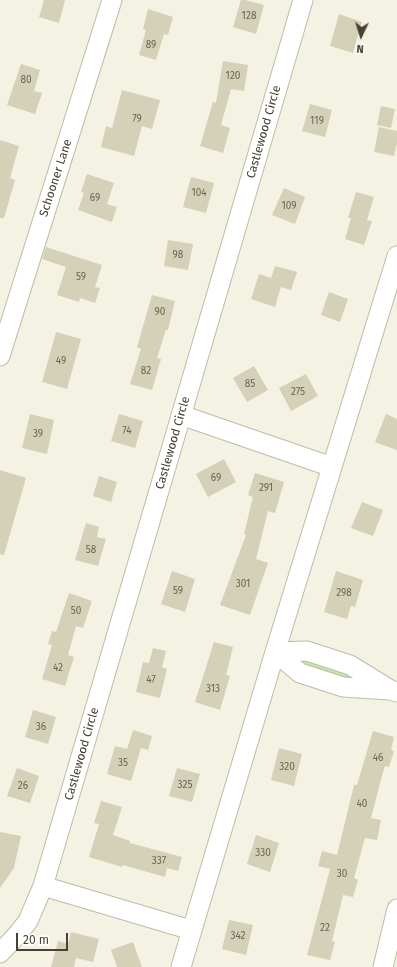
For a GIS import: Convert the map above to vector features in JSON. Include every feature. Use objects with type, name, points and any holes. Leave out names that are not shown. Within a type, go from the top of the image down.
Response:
[{"type":"street","name":"Schooner Lane","points":[[0,356],[112,0]]},
{"type":"street","name":"Castlewood Circle","points":[[0,953],[28,921],[43,886],[303,0]]},
{"type":"street","points":[[181,967],[275,652],[397,256]]},
{"type":"street","points":[[181,415],[332,467]]},
{"type":"street","points":[[275,652],[307,651],[350,664],[393,691]]},
{"type":"street","points":[[43,886],[191,930]]},
{"type":"street","points":[[383,967],[397,909]]},
{"type":"green space","points":[[304,660],[346,669],[357,681],[304,666]]},
{"type":"building","points":[[44,0],[65,0],[59,23],[39,17]]},
{"type":"building","points":[[241,0],[264,5],[256,34],[233,27]]},
{"type":"building","points":[[148,9],[173,17],[168,35],[164,34],[156,60],[139,55],[146,30],[143,29]]},
{"type":"building","points":[[339,14],[362,22],[353,53],[330,46]]},
{"type":"building","points":[[223,61],[248,65],[244,91],[231,89],[221,125],[230,128],[223,153],[200,146],[213,102],[216,103]]},
{"type":"building","points":[[21,64],[40,70],[34,91],[42,93],[35,114],[7,105]]},
{"type":"building","points":[[122,90],[160,100],[152,129],[142,126],[134,156],[101,147],[106,126],[112,128]]},
{"type":"building","points":[[310,104],[332,110],[325,137],[302,131]]},
{"type":"building","points":[[381,106],[395,109],[391,128],[377,125]]},
{"type":"building","points":[[379,127],[397,131],[397,143],[394,156],[374,152]]},
{"type":"building","points":[[0,140],[19,146],[10,178],[15,180],[4,218],[0,218]]},
{"type":"building","points":[[87,174],[114,183],[107,204],[117,207],[112,222],[78,210],[84,193],[81,192]]},
{"type":"building","points":[[191,177],[214,183],[206,213],[183,207]]},
{"type":"building","points":[[284,188],[305,197],[295,224],[272,215]]},
{"type":"building","points":[[356,192],[374,197],[367,220],[372,221],[364,245],[345,239],[351,218],[348,218]]},
{"type":"building","points":[[168,240],[193,244],[188,270],[164,266]]},
{"type":"building","points":[[46,247],[102,265],[95,287],[100,288],[95,303],[80,298],[79,302],[57,295],[66,267],[42,259]]},
{"type":"building","points":[[275,266],[297,272],[291,290],[281,287],[275,307],[251,299],[259,274],[271,278]]},
{"type":"building","points":[[329,292],[348,299],[340,322],[321,315]]},
{"type":"building","points":[[152,295],[175,301],[168,330],[166,330],[157,358],[161,359],[152,390],[130,384],[141,349],[137,347]]},
{"type":"building","points":[[56,332],[81,339],[67,389],[42,382]]},
{"type":"building","points":[[254,366],[268,390],[247,402],[233,378]]},
{"type":"building","points":[[306,374],[318,396],[291,411],[279,388]]},
{"type":"building","points":[[30,414],[54,420],[47,454],[22,448]]},
{"type":"building","points":[[119,414],[143,421],[135,448],[111,441]]},
{"type":"building","points":[[386,414],[397,419],[397,450],[375,442]]},
{"type":"building","points":[[224,459],[236,482],[208,497],[196,474]]},
{"type":"building","points":[[0,470],[26,478],[4,555],[0,554]]},
{"type":"building","points":[[255,473],[284,482],[275,513],[268,511],[256,559],[268,563],[250,615],[220,605],[246,535],[244,534],[253,497],[248,495]]},
{"type":"building","points":[[99,476],[117,482],[111,502],[93,496]]},
{"type":"building","points":[[362,502],[383,510],[373,536],[351,528]]},
{"type":"building","points":[[86,523],[99,527],[97,537],[106,539],[98,566],[75,560]]},
{"type":"building","points":[[172,571],[195,579],[185,612],[161,604]]},
{"type":"building","points":[[336,571],[363,580],[355,607],[351,606],[347,619],[324,612]]},
{"type":"building","points":[[69,593],[92,601],[83,628],[76,626],[68,655],[74,657],[65,686],[42,679],[52,645],[48,644],[52,631],[56,632]]},
{"type":"building","points":[[214,642],[233,647],[226,675],[230,676],[220,710],[195,702]]},
{"type":"building","points":[[153,648],[166,651],[162,667],[167,669],[160,698],[136,692],[143,662],[149,663]]},
{"type":"building","points":[[33,710],[56,717],[48,744],[25,737]]},
{"type":"building","points":[[133,730],[152,736],[148,750],[141,748],[131,781],[107,774],[115,746],[127,749]]},
{"type":"building","points":[[373,731],[394,737],[391,750],[394,751],[389,767],[385,766],[371,818],[381,820],[377,840],[365,838],[354,878],[358,880],[353,897],[343,895],[332,941],[335,942],[330,960],[307,955],[330,869],[318,866],[322,851],[337,855],[354,785],[357,785]]},
{"type":"building","points":[[279,748],[302,754],[294,786],[271,780]]},
{"type":"building","points":[[17,768],[39,776],[30,803],[7,796]]},
{"type":"building","points":[[177,768],[200,774],[192,802],[169,796]]},
{"type":"building","points":[[101,801],[122,807],[113,835],[130,841],[130,843],[182,857],[178,871],[167,868],[165,877],[123,865],[122,867],[89,857],[99,824],[94,823]]},
{"type":"building","points":[[0,832],[21,836],[14,868],[0,888]]},
{"type":"building","points":[[256,835],[279,843],[270,872],[247,864]]},
{"type":"building","points":[[229,920],[253,925],[246,955],[222,949]]},
{"type":"building","points":[[71,932],[99,939],[93,962],[76,958],[74,967],[51,967],[58,941],[68,944]]},
{"type":"building","points":[[133,942],[142,967],[117,967],[111,950]]}]
